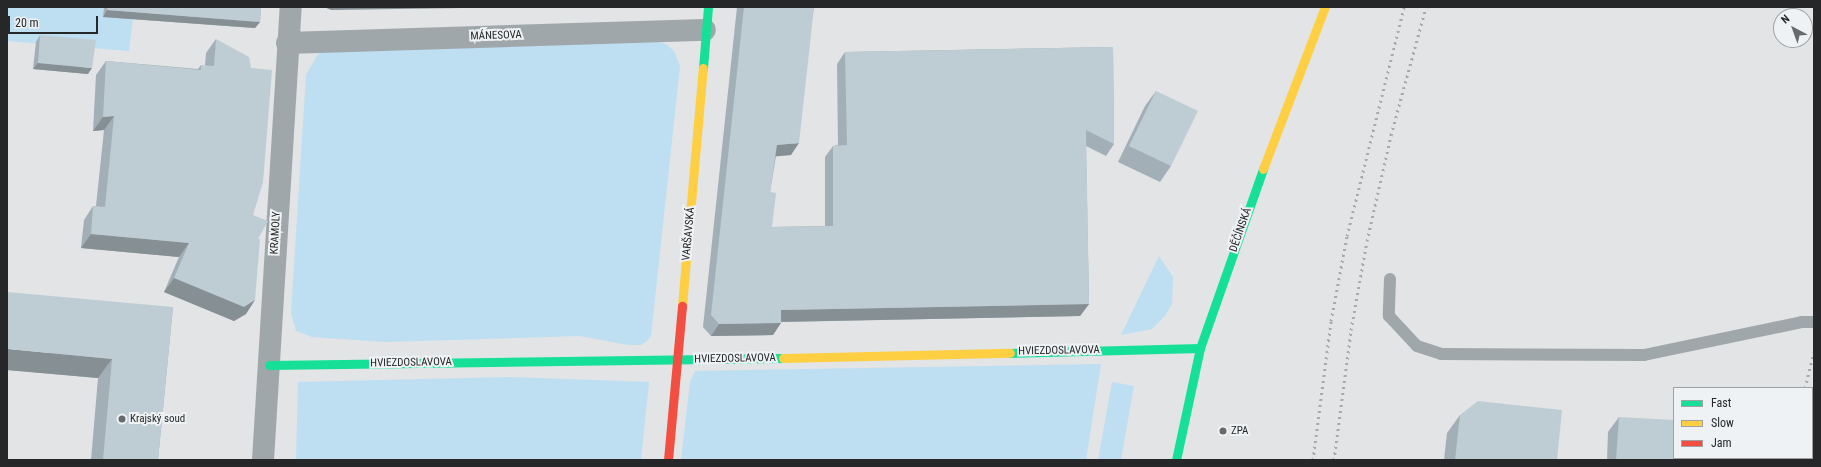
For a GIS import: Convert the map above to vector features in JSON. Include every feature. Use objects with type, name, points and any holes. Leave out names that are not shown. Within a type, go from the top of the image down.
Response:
[{"type":"street","name":"KRAMOLY","points":[[262,460],[269,365],[287,43],[291,7]]},
{"type":"street","name":"VARŠAVSKÁ","points":[[668,460],[678,361],[708,7]]},
{"type":"street","name":"DĚČÍNSKÁ","points":[[1176,460],[1200,348],[1245,216],[1325,7]]},
{"type":"street","name":"MÁNESOVA","points":[[287,43],[706,30]]},
{"type":"street","name":"HVIEZDOSLAVOVA","points":[[269,365],[678,361],[1200,348]]},
{"type":"lane","points":[[1390,279],[1389,316],[1417,346],[1441,354],[1644,355],[1802,322],[1814,322]]},
{"type":"shaded area","points":[[7,7],[104,7],[103,17],[133,18],[129,51],[7,41]]},
{"type":"shaded area","points":[[657,42],[666,44],[674,51],[680,66],[651,336],[646,342],[641,345],[628,345],[580,336],[385,342],[312,337],[296,331],[291,313],[306,75],[318,54],[329,50]]},
{"type":"shaded area","points":[[1159,256],[1173,277],[1172,304],[1165,316],[1152,329],[1121,335]]},
{"type":"shaded area","points":[[1101,364],[1086,460],[681,460],[690,382],[695,371]]},
{"type":"shaded area","points":[[509,377],[649,382],[641,460],[296,460],[298,382]]},
{"type":"shaded area","points":[[1112,382],[1134,386],[1121,460],[1098,460]]},
{"type":"building","points":[[108,7],[261,7],[260,22],[107,10]]},
{"type":"building","points":[[744,7],[814,7],[799,143],[777,145],[770,192],[776,193],[772,227],[833,226],[833,146],[847,145],[845,52],[1113,47],[1114,144],[1086,130],[1089,304],[781,310],[781,323],[719,324],[711,315]]},
{"type":"building","points":[[40,35],[96,40],[92,68],[38,63]]},
{"type":"building","points":[[216,39],[249,57],[251,68],[272,70],[263,182],[253,215],[268,221],[258,239],[260,239],[255,300],[244,307],[174,278],[189,243],[91,234],[93,206],[105,207],[114,116],[103,117],[106,61],[201,70],[201,65],[214,66]]},
{"type":"building","points":[[1156,91],[1198,111],[1171,166],[1129,146]]},
{"type":"building","name":"Krajský soud","points":[[7,292],[173,307],[158,460],[103,460],[112,359],[8,349],[7,354]]},
{"type":"building","points":[[1478,401],[1562,410],[1557,460],[1455,460],[1460,415]]},
{"type":"building","points":[[1619,417],[1673,420],[1673,459],[1813,459],[1814,442],[1814,460],[1616,460]]},
{"type":"railway","points":[[1313,460],[1331,321],[1347,236],[1404,7]]},
{"type":"railway","points":[[1334,460],[1351,330],[1367,241],[1391,135],[1426,7]]},
{"type":"railway","points":[[1805,387],[1814,352]]},
{"type":"traffic: fast","points":[[703,68],[708,7]]},
{"type":"traffic: fast","points":[[1176,460],[1200,348],[1263,169]]},
{"type":"traffic: fast","points":[[1010,353],[1200,348]]},
{"type":"traffic: fast","points":[[269,365],[783,358]]},
{"type":"traffic: slow","points":[[1263,169],[1325,7]]},
{"type":"traffic: slow","points":[[682,306],[703,68]]},
{"type":"traffic: slow","points":[[783,358],[1010,353]]},
{"type":"traffic: jam","points":[[668,460],[682,306]]},
{"type":"place","name":"Krajský soud","points":[[122,419]]},
{"type":"place","name":"ZPA","points":[[1223,431]]}]
